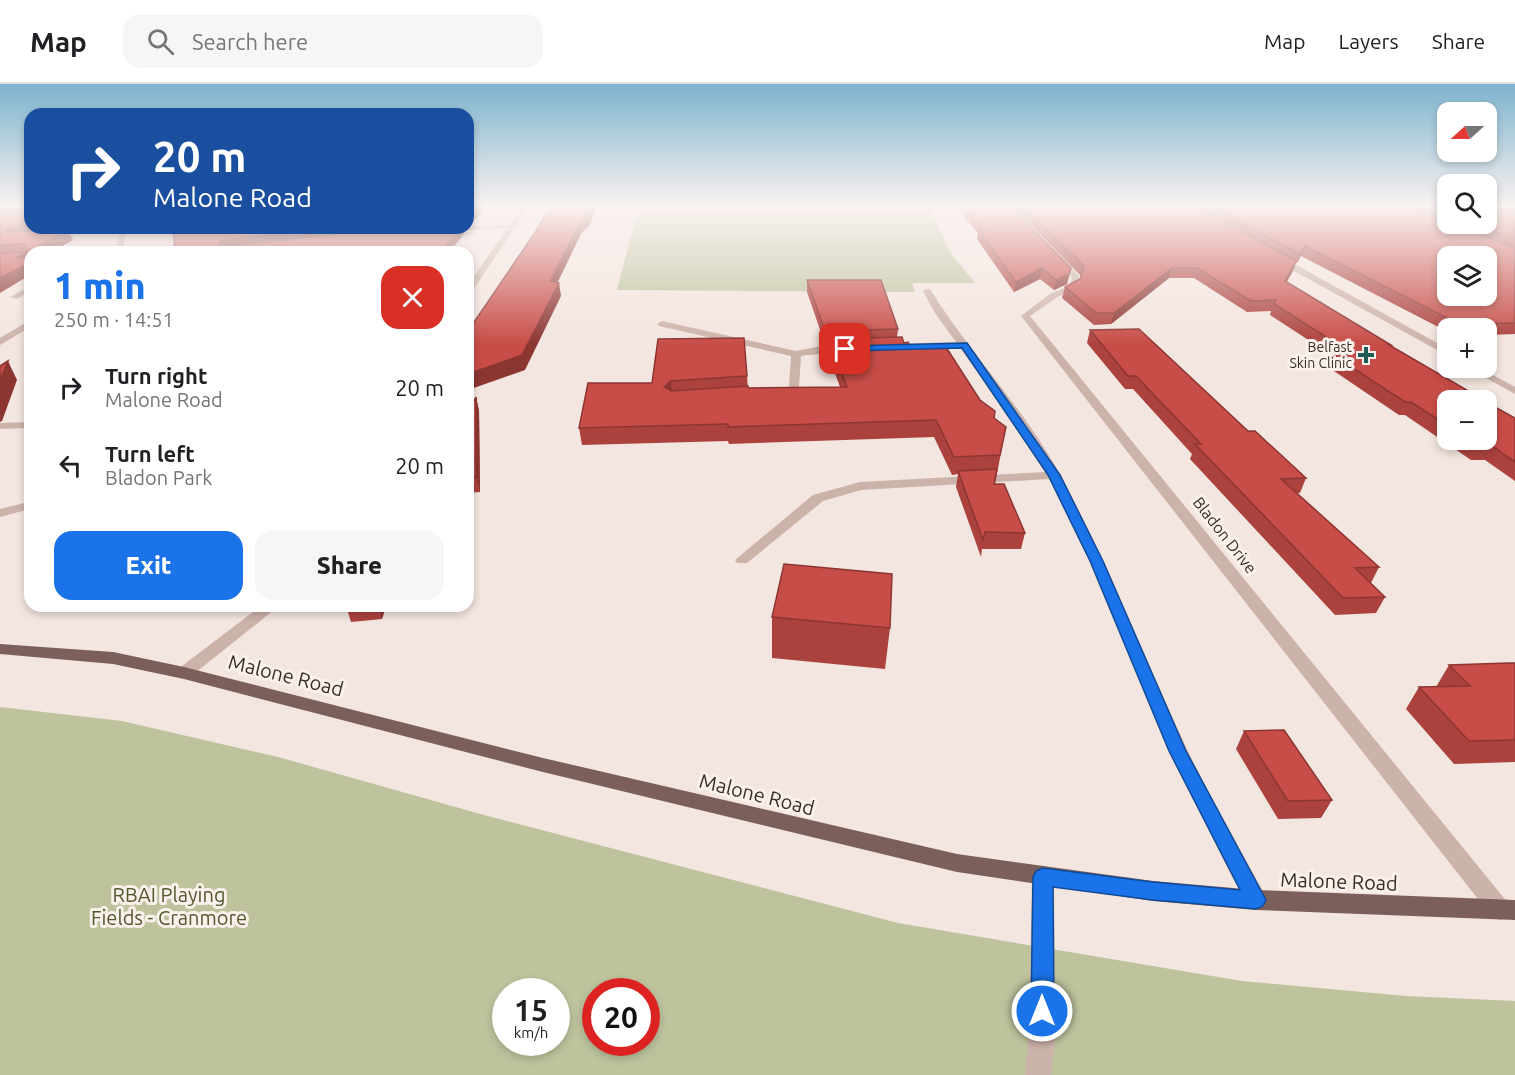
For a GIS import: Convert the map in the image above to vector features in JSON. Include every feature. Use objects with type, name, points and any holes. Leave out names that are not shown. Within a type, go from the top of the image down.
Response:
[{"type":"main road","name":"Malone Road","points":[[0,649],[113,658],[184,673],[543,765],[850,840],[957,863],[1153,891],[1256,900],[1508,910]]},
{"type":"street","points":[[474,282],[496,251]]},
{"type":"street","name":"Bladon Drive","points":[[1050,251],[1076,278],[1073,286],[1025,316],[1508,910]]},
{"type":"street","points":[[1273,256],[1437,347]]},
{"type":"street","points":[[14,297],[24,291]]},
{"type":"street","points":[[927,291],[1054,475],[1097,561],[1178,751],[1256,900]]},
{"type":"street","points":[[662,324],[796,354],[857,348]]},
{"type":"street","points":[[0,342],[24,327]]},
{"type":"street","points":[[881,348],[964,345]]},
{"type":"street","points":[[768,397],[785,395],[794,387],[796,354]]},
{"type":"street","points":[[1491,378],[1515,391]]},
{"type":"street","points":[[0,426],[24,425]]},
{"type":"street","points":[[742,560],[818,498],[860,486],[1054,475]]},
{"type":"street","points":[[0,513],[24,509]]},
{"type":"street","points":[[184,673],[263,612]]},
{"type":"street","points":[[1038,1075],[1042,1033],[1043,877]]},
{"type":"green space","points":[[627,251],[950,251],[975,283],[912,283],[915,292],[617,290]]},
{"type":"green space","name":"RBAI Playing Fields - Cranmore","points":[[0,707],[122,721],[278,757],[484,815],[898,923],[1242,981],[1406,996],[1515,1001],[1515,1075],[0,1075]]},
{"type":"building","points":[[522,251],[565,251],[550,281],[559,283],[522,355],[474,372],[474,322]]},
{"type":"building","points":[[994,251],[1055,251],[1071,268],[1069,274],[1056,280],[1042,268],[1016,282]]},
{"type":"building","points":[[1069,251],[1278,251],[1296,261],[1285,281],[1437,373],[1437,378],[1446,378],[1467,390],[1437,390],[1437,419],[1411,402],[1405,402],[1333,355],[1353,354],[1274,304],[1276,300],[1251,301],[1197,268],[1172,268],[1114,313],[1096,313],[1065,287],[1080,279],[1084,266]]},
{"type":"building","points":[[1315,251],[1437,251],[1437,306],[1497,306],[1497,251],[1515,251],[1515,323],[1497,323],[1497,318],[1447,318]]},
{"type":"building","points":[[24,252],[16,258],[24,257],[24,265],[0,278],[0,253]]},
{"type":"building","points":[[807,280],[881,280],[898,329],[825,331]]},
{"type":"building","points":[[1139,329],[1248,431],[1255,431],[1306,478],[1281,479],[1379,567],[1355,568],[1385,597],[1343,598],[1195,444],[1201,444],[1136,376],[1128,376],[1090,330]]},
{"type":"building","points":[[902,337],[904,343],[908,342],[911,348],[946,347],[980,400],[995,411],[994,418],[1006,427],[1000,455],[954,457],[936,420],[728,427],[728,424],[579,428],[588,383],[652,383],[658,339],[744,338],[747,376],[671,381],[664,387],[671,391],[748,386],[748,388],[847,387],[829,339]]},
{"type":"building","points":[[8,361],[0,380],[0,366]]},
{"type":"building","points":[[476,397],[476,477],[474,477],[474,401]]},
{"type":"building","points":[[1497,408],[1515,418],[1515,462],[1497,449]]},
{"type":"building","points":[[997,469],[994,484],[1004,484],[1025,533],[985,532],[983,540],[958,471]]},
{"type":"building","points":[[784,564],[892,574],[890,628],[772,617]]},
{"type":"building","points":[[1515,663],[1515,740],[1469,741],[1419,687],[1470,686],[1449,665]]},
{"type":"building","points":[[1284,730],[1332,800],[1288,801],[1244,731]]},
{"type":"place","name":"Belfast Skin Clinic","points":[[1366,355]]},
{"type":"route","points":[[845,349],[964,345],[1054,475],[1097,561],[1178,751],[1256,900],[1153,891],[1043,877],[1042,1011]]}]
